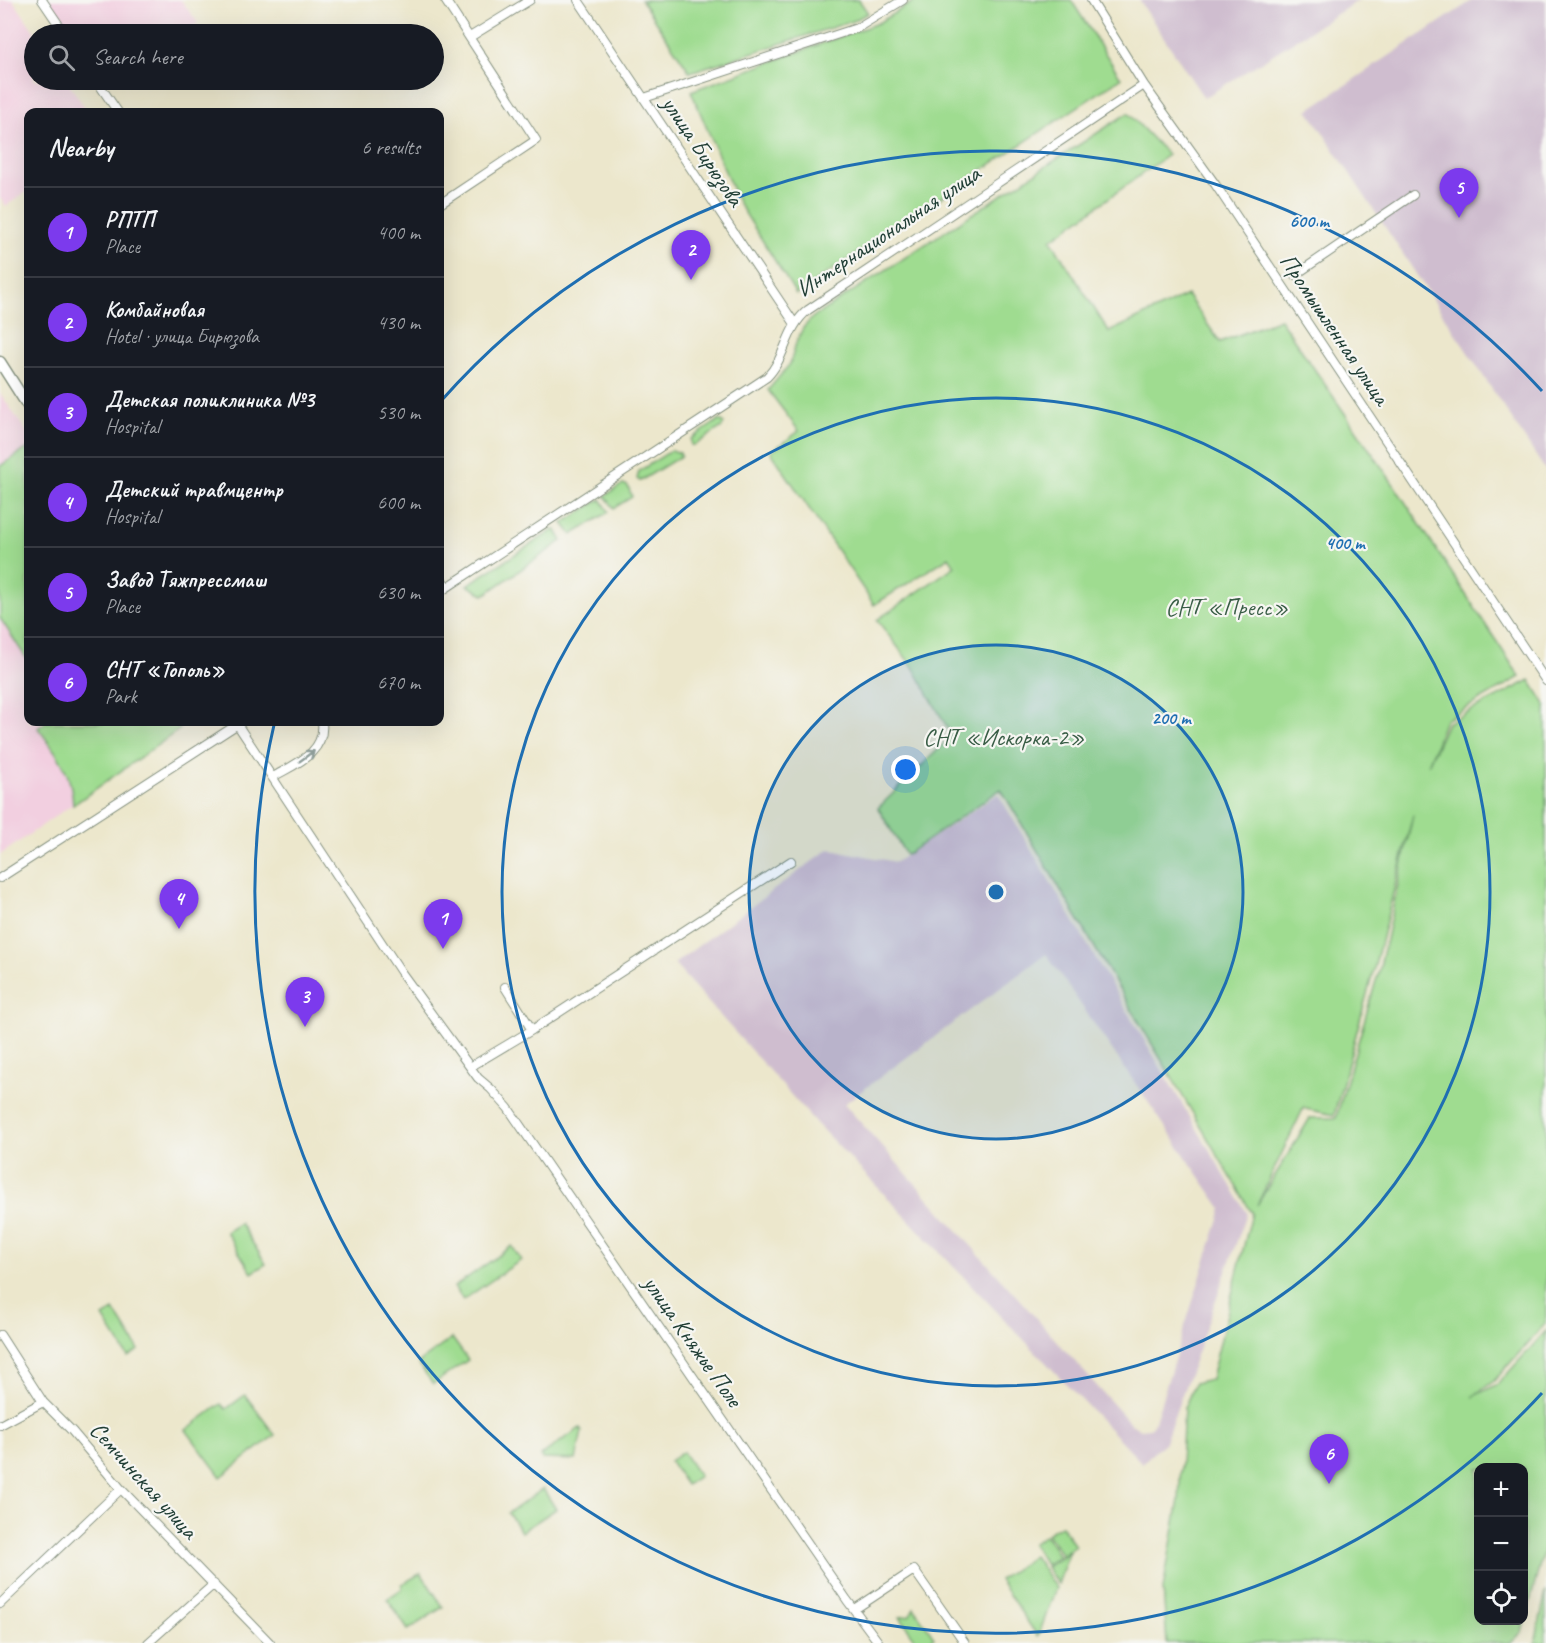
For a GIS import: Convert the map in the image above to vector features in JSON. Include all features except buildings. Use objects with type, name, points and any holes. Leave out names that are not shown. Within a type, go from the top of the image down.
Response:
[{"type":"main road","points":[[0,362],[24,399]]},
{"type":"street","points":[[42,0],[58,24]]},
{"type":"street","points":[[444,201],[536,140],[445,0]]},
{"type":"street","points":[[470,38],[530,0]]},
{"type":"street","name":"улица Бирюзова","points":[[578,0],[795,324]]},
{"type":"street","points":[[644,98],[857,28],[903,0]]},
{"type":"street","name":"Промышленная улица","points":[[1091,0],[1144,85],[1215,184],[1546,681]]},
{"type":"street","name":"Интернациональная улица","points":[[444,588],[767,377],[778,363],[795,324],[808,310],[1144,85]]},
{"type":"street","points":[[103,90],[115,108]]},
{"type":"street","points":[[1295,275],[1413,195]]},
{"type":"street","points":[[0,878],[232,726]]},
{"type":"street","points":[[241,726],[402,972],[470,1067],[532,1030],[791,861]]},
{"type":"street","points":[[273,777],[317,748],[322,735],[322,726]]},
{"type":"street","points":[[505,987],[532,1030]]},
{"type":"street","name":"улица Княжье Поле","points":[[470,1067],[508,1108],[879,1643]]},
{"type":"street","name":"Семчинская улица","points":[[0,1335],[43,1402],[72,1431],[121,1489],[270,1643]]},
{"type":"street","points":[[0,1425],[43,1402]]},
{"type":"street","points":[[0,1604],[121,1489]]},
{"type":"street","points":[[855,1609],[914,1570],[964,1643]]},
{"type":"street","points":[[148,1643],[214,1584]]},
{"type":"shaded area","points":[[0,0],[13,0],[29,24],[24,24],[24,90],[73,90],[85,108],[24,108],[24,194],[6,206],[0,198]]},
{"type":"shaded area","points":[[48,0],[181,0],[198,23],[197,24],[65,24]]},
{"type":"shaded area","points":[[1139,0],[1359,0],[1204,98]]},
{"type":"shaded area","points":[[1473,0],[1546,0],[1546,471],[1308,110]]},
{"type":"shaded area","points":[[0,393],[24,428],[24,726],[178,726],[180,729],[0,855]]},
{"type":"shaded area","points":[[998,794],[1247,1213],[1165,1442],[1142,1463],[816,1123],[674,964],[829,849],[896,862]],"holes":[[[1046,954],[1222,1209],[1155,1421],[1150,1428],[1140,1429],[1131,1424],[844,1104]]]},
{"type":"green space","points":[[641,0],[859,0],[868,13],[853,21],[690,72]]},
{"type":"green space","points":[[916,0],[1071,0],[1121,78],[796,294],[738,202],[691,91],[878,23]]},
{"type":"green space","points":[[1128,113],[1168,155],[1051,240],[1109,332],[1187,295],[1220,342],[1280,319],[1394,485],[1520,677],[1445,720],[1428,765],[1447,723],[1530,680],[1546,706],[1546,1323],[1494,1381],[1472,1397],[1498,1384],[1546,1331],[1544,1549],[1528,1609],[1528,1463],[1474,1463],[1474,1625],[1524,1625],[1522,1632],[1511,1643],[1167,1643],[1163,1589],[1179,1500],[1184,1408],[1195,1383],[1211,1379],[1252,1213],[1001,789],[906,855],[878,808],[952,736],[913,667],[877,620],[955,566],[949,557],[874,605],[771,452],[799,431],[768,390],[790,364],[803,328],[813,317]],"holes":[[[1413,815],[1380,967],[1336,1118],[1310,1118],[1257,1205],[1304,1107],[1334,1115]]]},
{"type":"green space","points":[[718,421],[724,423],[722,427],[695,445],[691,445],[691,439]]},
{"type":"green space","points":[[672,450],[680,453],[681,456],[640,481],[637,479],[639,471]]},
{"type":"green space","points":[[24,451],[24,655],[0,618],[0,466]]},
{"type":"green space","points":[[623,484],[628,486],[632,497],[614,508],[605,496]]},
{"type":"green space","points":[[601,499],[609,512],[572,535],[563,523]]},
{"type":"green space","points":[[555,529],[562,541],[484,595],[467,585]]},
{"type":"green space","points":[[41,726],[178,726],[180,729],[73,805],[70,782],[62,764],[38,728]]},
{"type":"green space","points":[[240,1223],[266,1264],[252,1273],[226,1232]]},
{"type":"green space","points":[[512,1246],[521,1260],[463,1300],[454,1287]]},
{"type":"green space","points":[[114,1310],[139,1350],[128,1357],[103,1317]]},
{"type":"green space","points":[[452,1338],[468,1360],[433,1384],[418,1363]]},
{"type":"green space","points":[[245,1395],[275,1435],[221,1477],[186,1430],[221,1404],[226,1409]]},
{"type":"green space","points":[[580,1428],[582,1431],[576,1460],[542,1459],[540,1456]]},
{"type":"green space","points":[[683,1452],[699,1476],[686,1485],[670,1461]]},
{"type":"green space","points":[[543,1489],[556,1509],[521,1532],[508,1513]]},
{"type":"green space","points":[[1061,1525],[1075,1546],[1062,1555],[1047,1534]]},
{"type":"green space","points":[[1045,1535],[1059,1556],[1046,1565],[1032,1544]]},
{"type":"green space","points":[[1069,1552],[1058,1584],[1046,1567]]},
{"type":"green space","points":[[1034,1556],[1056,1588],[1038,1637],[999,1580]]},
{"type":"green space","points":[[421,1573],[443,1607],[408,1630],[387,1599],[403,1588],[401,1585]]},
{"type":"green space","points":[[1546,1591],[1546,1643],[1535,1643],[1545,1596]]},
{"type":"green space","points":[[914,1608],[934,1637],[926,1643],[918,1643],[900,1617],[910,1615]]},
{"type":"place","name":"Завод Тяжпрессмаш","points":[[1459,218]]},
{"type":"place","name":"Комбайновая","points":[[691,280]]},
{"type":"place","name":"Детский травмцентр","points":[[179,929]]},
{"type":"place","name":"РПТП","points":[[443,949]]},
{"type":"place","name":"Детская поликлиника №3","points":[[305,1027]]},
{"type":"place","name":"СНТ «Тополь»","points":[[1329,1484]]},
{"type":"park label","name":"СНТ «Пресс»","points":[[1227,607]]},
{"type":"park label","name":"СНТ «Искорка-2»","points":[[1004,737]]}]
